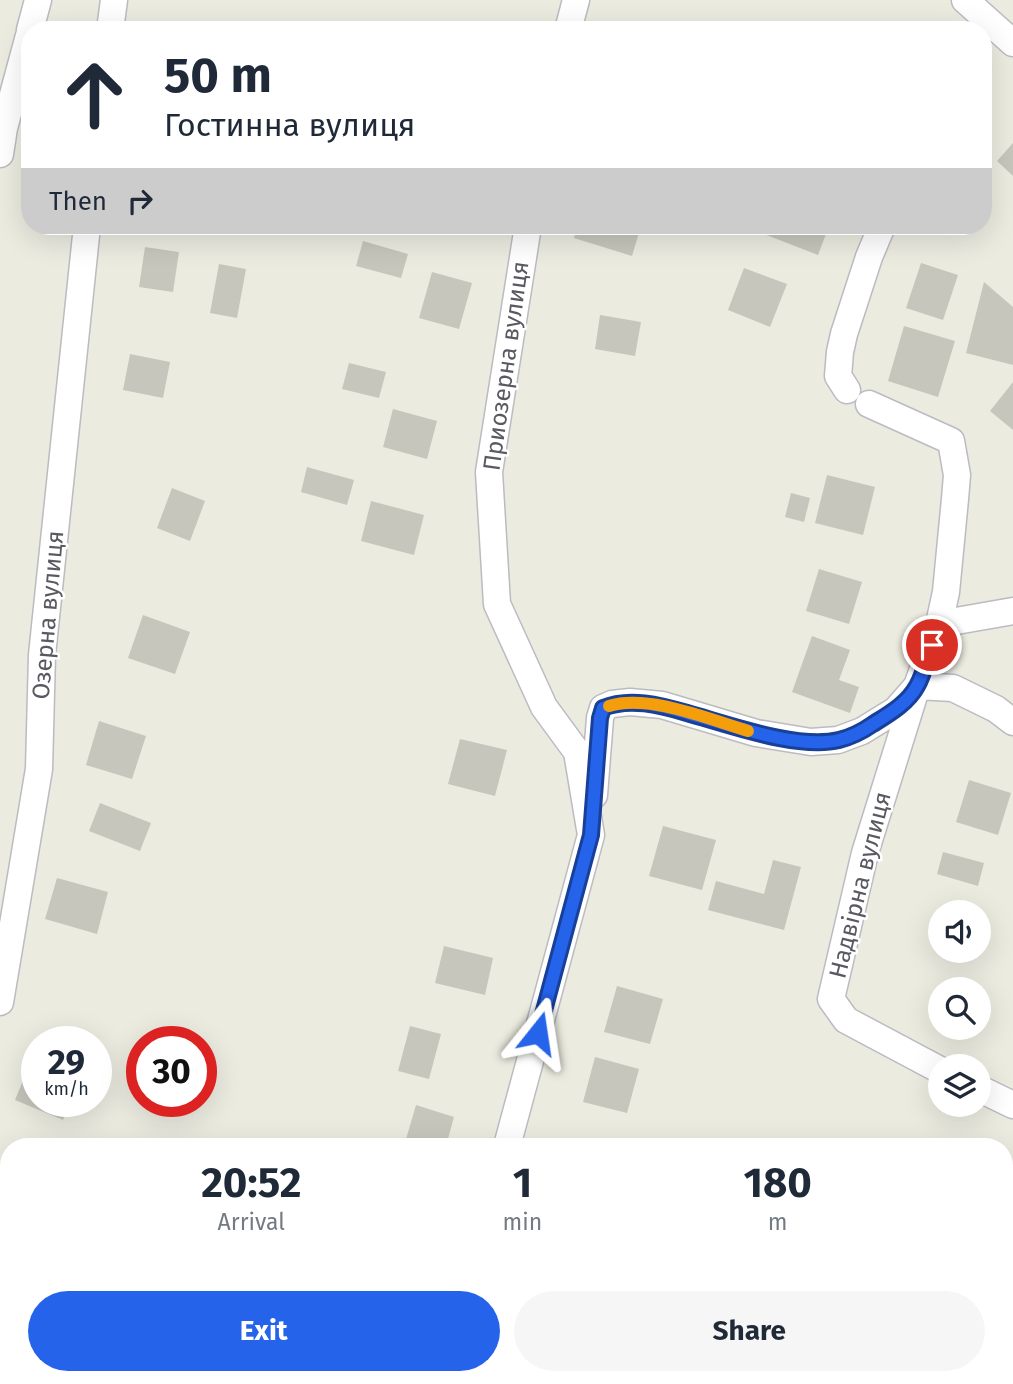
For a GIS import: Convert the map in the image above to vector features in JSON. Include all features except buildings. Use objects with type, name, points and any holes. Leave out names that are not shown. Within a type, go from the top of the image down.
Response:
[{"type":"street","points":[[33,21],[38,0]]},
{"type":"street","points":[[111,21],[114,0]]},
{"type":"street","points":[[571,21],[576,0]]},
{"type":"street","points":[[969,9],[985,21]]},
{"type":"street","points":[[992,27],[1013,43]]},
{"type":"street","points":[[0,154],[21,65]]},
{"type":"street","name":"Озерна вулиця","points":[[0,1002],[39,769],[42,655],[86,235]]},
{"type":"street","name":"Приозерна вулиця","points":[[509,1138],[591,835],[577,752],[544,707],[497,604],[489,472],[526,235]]},
{"type":"street","name":"Надвірна вулиця","points":[[878,235],[844,334],[838,376],[858,397],[951,441],[957,475],[946,592],[939,624],[865,853],[831,999],[846,1020],[928,1064]]},
{"type":"street","points":[[939,624],[1013,611]]},
{"type":"street","points":[[591,835],[600,718],[603,708],[612,704],[629,702],[662,705],[756,733],[811,742],[838,740],[862,732],[896,710],[917,687],[953,688],[996,709],[1013,722]]},
{"type":"street","points":[[991,1094],[1013,1104]]},
{"type":"slow traffic","points":[[609,706],[629,702],[662,705],[748,731]]},
{"type":"route","points":[[538,1033],[591,835],[603,708],[629,702],[662,705],[756,733],[811,742],[838,740],[862,732],[896,710],[917,687],[932,645]]}]
